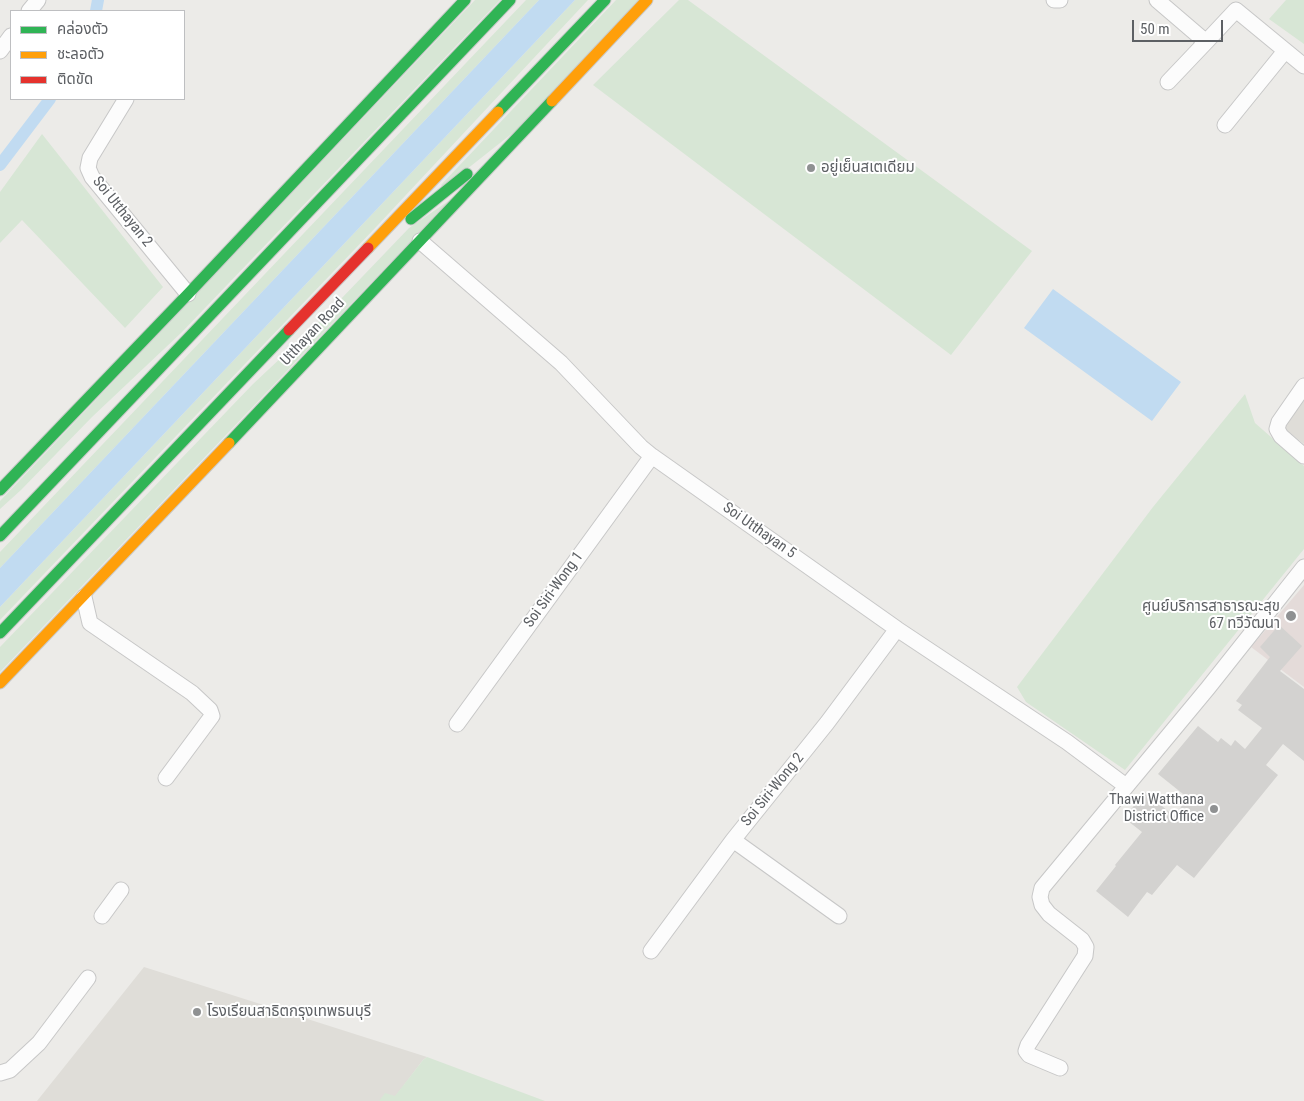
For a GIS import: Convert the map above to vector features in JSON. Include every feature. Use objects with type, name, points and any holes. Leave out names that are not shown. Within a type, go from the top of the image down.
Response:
[{"type":"main road","points":[[0,490],[465,0]]},
{"type":"main road","points":[[0,536],[510,0]]},
{"type":"main road","name":"Utthayan Road","points":[[0,633],[605,0]]},
{"type":"main road","name":"Utthayan Road","points":[[0,683],[84,597],[647,0]]},
{"type":"main road","points":[[375,242],[414,218],[526,128]]},
{"type":"main road","points":[[15,504],[67,466]]},
{"type":"street","points":[[30,10],[38,0]]},
{"type":"street","points":[[1054,0],[1060,0]]},
{"type":"street","points":[[1157,0],[1206,42]]},
{"type":"street","points":[[1168,82],[1240,5],[1285,51],[1304,66]]},
{"type":"street","points":[[0,51],[10,37]]},
{"type":"street","points":[[1226,125],[1285,51]]},
{"type":"street","name":"Soi Utthayan 2","points":[[125,100],[90,158],[88,168],[92,177],[188,294]]},
{"type":"street","name":"Soi Utthayan 5","points":[[420,241],[561,363],[641,447],[652,456],[898,629],[1067,742],[1126,786]]},
{"type":"street","points":[[1304,386],[1278,422],[1277,430],[1281,436],[1304,456]]},
{"type":"street","name":"Soi Siri-Wong 1","points":[[457,724],[652,456]]},
{"type":"street","points":[[1060,1068],[1029,1055],[1026,1050],[1085,956],[1086,947],[1082,940],[1049,914],[1042,905],[1040,897],[1042,888],[1304,568]]},
{"type":"street","points":[[84,597],[90,623],[192,693],[210,710],[212,716],[166,778]]},
{"type":"street","name":"Soi Siri-Wong 2","points":[[651,951],[733,840],[827,724],[898,629]]},
{"type":"street","points":[[733,840],[839,916]]},
{"type":"street","points":[[102,916],[120,890]]},
{"type":"street","points":[[0,1073],[10,1070],[39,1043],[88,978]]},
{"type":"shaded area","points":[[1304,401],[1304,444],[1283,428]]},
{"type":"shaded area","name":"ศูนย์บริการสาธารณะสุข 67 ทวีวัฒนา","points":[[1304,585],[1304,687],[1251,647]]},
{"type":"shaded area","name":"โรงเรียนสาธิตกรุงเทพธนบุรี","points":[[144,967],[427,1057],[392,1101],[37,1101]]},
{"type":"green space","points":[[475,0],[500,0],[182,332],[92,417],[0,509],[0,501]]},
{"type":"green space","points":[[526,0],[539,0],[0,568],[0,552]]},
{"type":"green space","points":[[575,0],[588,0],[377,226],[0,620],[0,607]]},
{"type":"green space","points":[[616,0],[639,0],[519,128],[443,188],[441,185]]},
{"type":"green space","name":"อยู่เย็นสเตเดียม","points":[[679,0],[688,0],[1032,251],[951,355],[593,85]]},
{"type":"green space","points":[[1286,0],[1304,0],[1304,44],[1269,19]]},
{"type":"green space","points":[[42,134],[163,287],[125,328],[22,220],[0,243],[0,192]]},
{"type":"green space","points":[[450,200],[0,672],[0,647],[253,384],[316,325],[409,228]]},
{"type":"green space","points":[[1245,394],[1255,423],[1304,466],[1304,549],[1125,770],[1026,702],[1017,687],[1153,507]]},
{"type":"green space","points":[[427,1057],[545,1101],[379,1101],[385,1093],[395,1096]]},
{"type":"water","points":[[539,0],[575,0],[0,607],[0,568]]},
{"type":"water","points":[[1053,289],[1181,382],[1152,421],[1024,328]]},
{"type":"building","points":[[1279,625],[1302,646],[1280,671],[1304,689],[1304,761],[1283,744],[1266,765],[1278,775],[1194,878],[1177,865],[1152,895],[1147,892],[1128,917],[1096,891],[1142,832],[1124,818],[1145,792],[1174,816],[1188,798],[1158,774],[1198,726],[1218,742],[1221,738],[1231,746],[1235,740],[1245,749],[1262,728],[1238,710],[1242,705],[1236,701],[1270,657],[1260,647]]},
{"type":"waterway","points":[[96,10],[98,0]]},
{"type":"waterway","points":[[0,165],[49,100]]},
{"type":"traffic: fast","points":[[0,490],[465,0]]},
{"type":"traffic: fast","points":[[0,536],[510,0]]},
{"type":"traffic: fast","points":[[498,112],[605,0]]},
{"type":"traffic: fast","points":[[229,443],[552,101]]},
{"type":"traffic: fast","points":[[411,219],[467,174]]},
{"type":"traffic: fast","points":[[0,633],[289,330]]},
{"type":"traffic: slow","points":[[552,101],[647,0]]},
{"type":"traffic: slow","points":[[368,248],[498,112]]},
{"type":"traffic: slow","points":[[0,683],[229,443]]},
{"type":"traffic: jam","points":[[289,330],[368,248]]},
{"type":"place","name":"อยู่เย็นสเตเดียม","points":[[811,168]]},
{"type":"place","name":"ศูนย์บริการสาธารณะสุข 67 ทวีวัฒนา","points":[[1291,616]]},
{"type":"place","name":"Thawi Watthana District Office","points":[[1214,809]]},
{"type":"place","name":"โรงเรียนสาธิตกรุงเทพธนบุรี","points":[[197,1012]]}]
